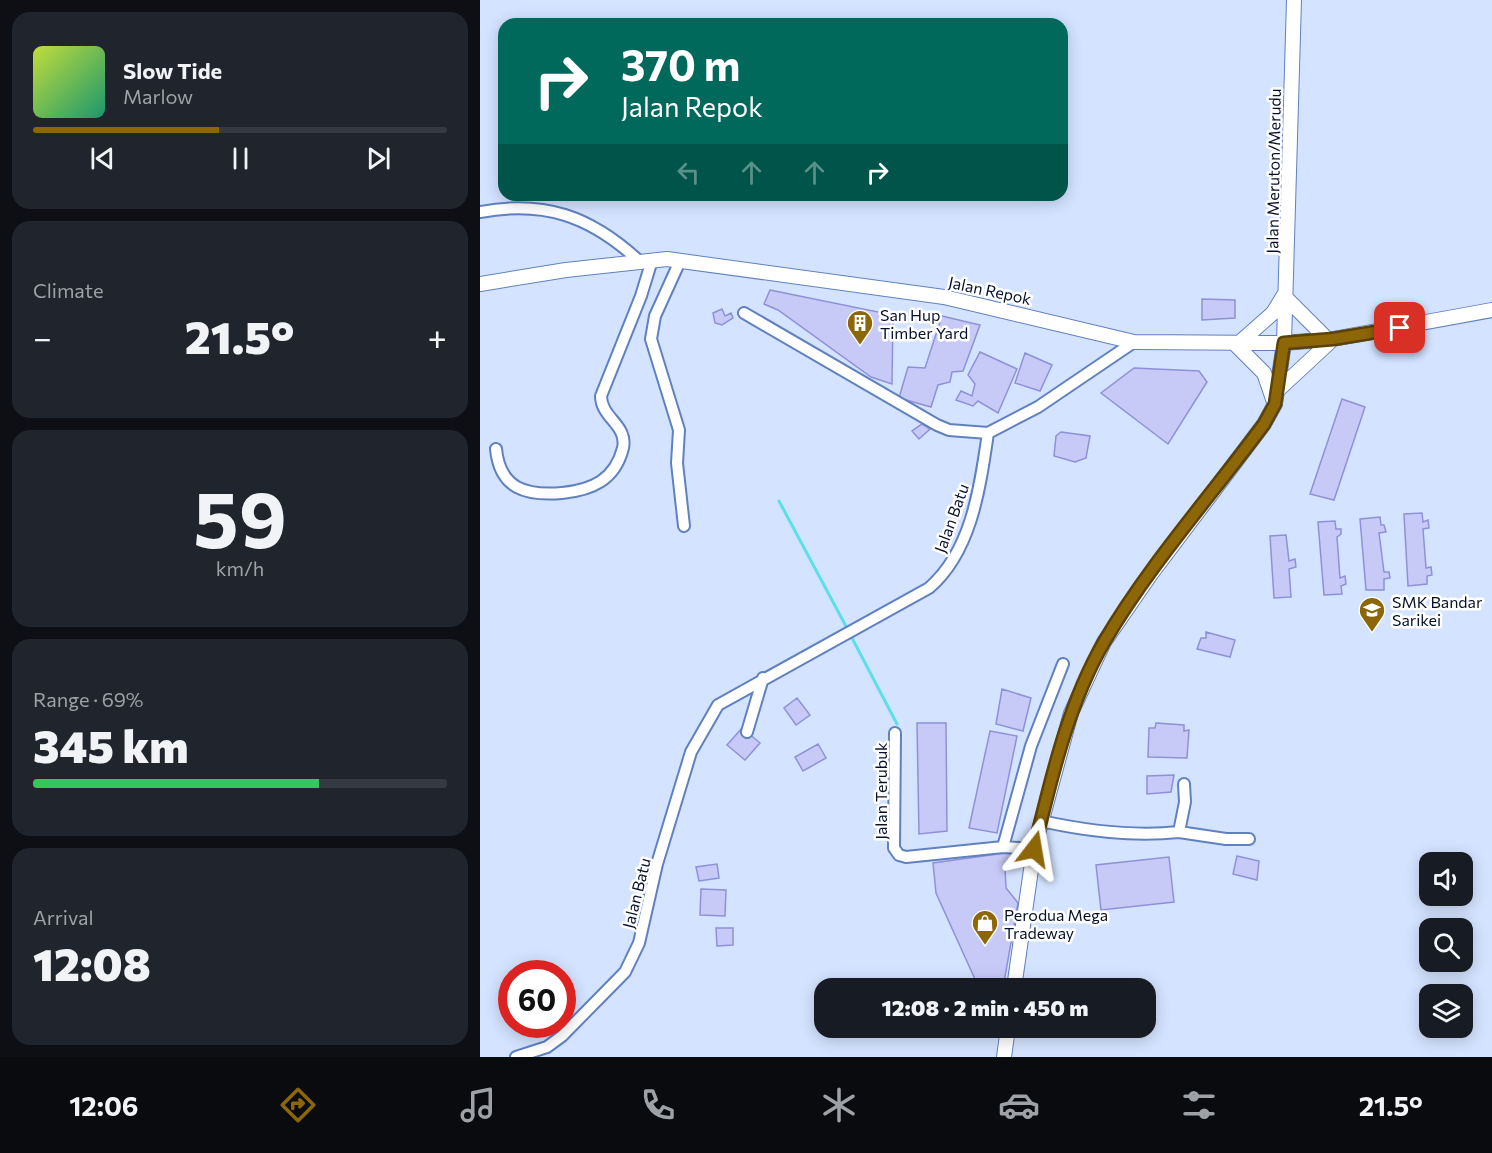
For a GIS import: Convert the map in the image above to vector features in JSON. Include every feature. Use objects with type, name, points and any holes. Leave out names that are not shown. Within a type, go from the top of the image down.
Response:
[{"type":"main road","name":"Jalan Meruton/Merudu","points":[[1276,397],[1284,343],[1294,0]]},
{"type":"main road","name":"Jalan Repok","points":[[480,284],[645,260],[680,261],[944,297],[1134,342],[1284,343],[1330,339],[1492,310]]},
{"type":"main road","points":[[1015,978],[1034,849],[1041,821],[1071,713],[1104,642],[1151,574],[1264,424],[1276,397],[1330,339],[1286,295],[1273,313],[1237,343],[1264,373],[1276,397]]},
{"type":"main road","points":[[1004,1057],[1007,1038]]},
{"type":"street","points":[[480,212],[529,207],[563,214],[607,234],[645,260],[641,296],[601,396],[605,412],[621,429],[624,438],[620,457],[608,477],[591,489],[529,493],[519,490],[501,471],[496,449]]},
{"type":"street","points":[[680,261],[655,316],[651,339],[680,430],[677,463],[684,526]]},
{"type":"street","points":[[744,313],[937,425],[950,430],[988,433],[1038,407],[1134,342]]},
{"type":"street","name":"Jalan Batu","points":[[516,1057],[547,1047],[562,1036],[625,972],[639,943],[657,864],[691,752],[718,705],[929,588],[946,574],[969,523],[982,475],[988,433]]},
{"type":"street","points":[[1003,847],[1031,746],[1063,664]]},
{"type":"street","points":[[747,732],[763,678]]},
{"type":"street","name":"Jalan Terubuk","points":[[895,733],[894,848],[899,855],[906,857],[1003,847],[1034,849]]},
{"type":"street","points":[[1179,832],[1185,802],[1184,784]]},
{"type":"street","points":[[1041,821],[1111,833],[1179,832],[1226,839],[1250,839]]},
{"type":"building","name":"San Hup Timber Yard","points":[[770,290],[893,315],[892,384],[871,377],[778,310],[764,304]]},
{"type":"building","points":[[1202,299],[1235,300],[1235,318],[1202,320]]},
{"type":"building","points":[[722,309],[725,316],[731,313],[733,318],[722,325],[715,323],[713,313]]},
{"type":"building","points":[[942,316],[980,325],[963,371],[952,372],[950,382],[938,385],[931,407],[899,398],[908,367],[925,368]]},
{"type":"building","points":[[980,352],[1017,369],[998,413],[978,401],[973,406],[956,400],[961,391],[972,396],[975,384],[968,375]]},
{"type":"building","points":[[1025,353],[1052,365],[1040,391],[1015,383]]},
{"type":"building","points":[[1134,368],[1199,371],[1207,382],[1168,444],[1101,393]]},
{"type":"building","points":[[1342,399],[1365,407],[1334,500],[1310,494]]},
{"type":"building","points":[[922,424],[930,429],[919,439],[912,431]]},
{"type":"building","points":[[1061,432],[1090,436],[1086,458],[1075,462],[1054,456],[1056,436]]},
{"type":"building","points":[[1422,513],[1423,522],[1428,520],[1429,528],[1423,529],[1426,568],[1431,567],[1432,575],[1427,576],[1427,584],[1408,586],[1404,514]]},
{"type":"building","points":[[1380,517],[1381,525],[1384,525],[1386,532],[1379,533],[1384,572],[1389,572],[1390,578],[1384,579],[1384,590],[1366,590],[1360,519]]},
{"type":"building","points":[[1335,521],[1336,529],[1341,529],[1341,534],[1337,537],[1340,578],[1345,576],[1346,584],[1341,586],[1342,594],[1324,595],[1318,522]]},
{"type":"building","points":[[1286,535],[1289,561],[1295,559],[1296,567],[1289,569],[1291,597],[1274,598],[1270,536]]},
{"type":"building","points":[[1206,632],[1235,640],[1230,657],[1197,649],[1201,638],[1206,638]]},
{"type":"building","points":[[1002,689],[1031,698],[1023,731],[996,724]]},
{"type":"building","points":[[797,698],[810,715],[796,725],[784,708]]},
{"type":"building","points":[[917,723],[946,723],[947,831],[919,834]]},
{"type":"building","points":[[1156,723],[1184,725],[1184,731],[1189,730],[1187,758],[1148,757],[1149,728],[1155,728]]},
{"type":"building","points":[[742,728],[760,743],[745,760],[727,745]]},
{"type":"building","points":[[990,731],[1017,736],[997,833],[969,828]]},
{"type":"building","points":[[818,744],[826,758],[803,771],[795,757]]},
{"type":"building","points":[[1174,775],[1171,792],[1147,794],[1147,776]]},
{"type":"building","name":"Perodua Mega Tradeway","points":[[1019,851],[1020,865],[1005,867],[1006,888],[1018,903],[1005,978],[974,978],[936,893],[933,863]]},
{"type":"building","points":[[1237,856],[1259,861],[1257,880],[1233,874]]},
{"type":"building","points":[[1169,857],[1174,902],[1101,910],[1096,865]]},
{"type":"building","points":[[717,864],[719,878],[699,881],[696,867]]},
{"type":"building","points":[[701,889],[726,890],[725,916],[700,915]]},
{"type":"building","points":[[716,928],[733,928],[733,945],[717,946]]},
{"type":"waterway","points":[[779,501],[848,630]]},
{"type":"waterway","points":[[851,636],[897,724]]},
{"type":"place","name":"San Hup Timber Yard","points":[[860,346]]},
{"type":"place","name":"SMK Bandar Sarikei","points":[[1372,633]]},
{"type":"place","name":"Perodua Mega Tradeway","points":[[985,946]]},
{"type":"route","points":[[1034,849],[1071,713],[1104,642],[1151,574],[1264,424],[1275,404],[1284,343],[1333,339],[1400,328]]}]
